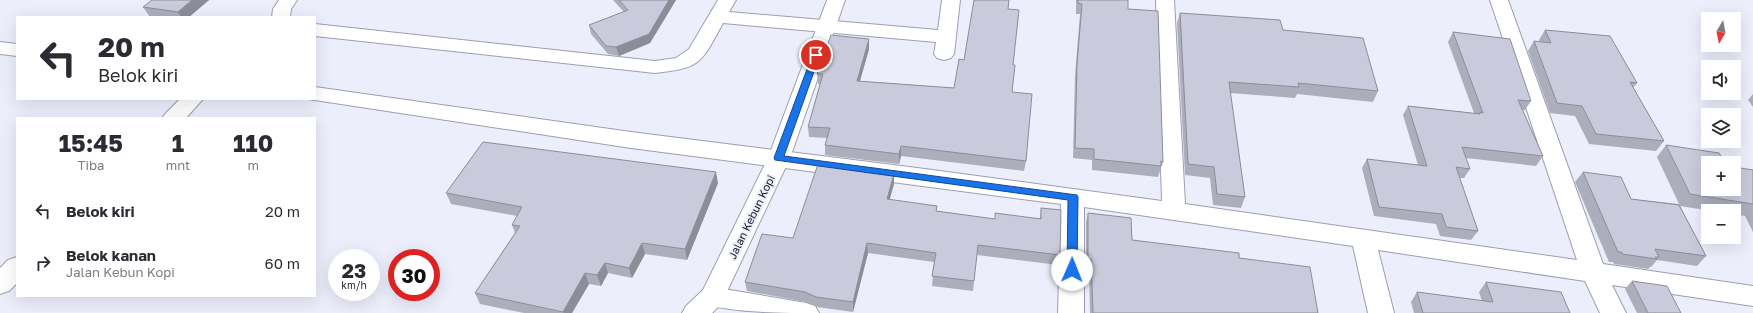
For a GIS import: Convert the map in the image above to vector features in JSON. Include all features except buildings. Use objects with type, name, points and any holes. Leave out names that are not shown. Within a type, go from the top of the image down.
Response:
[{"type":"street","points":[[281,16],[282,9],[288,0]]},
{"type":"street","points":[[316,30],[655,67],[673,65],[693,58],[727,0]]},
{"type":"street","name":"Jalan Kebun Kopi","points":[[703,305],[779,158],[836,0]]},
{"type":"street","points":[[718,17],[827,26],[945,46],[951,0]]},
{"type":"street","points":[[1165,0],[1174,211]]},
{"type":"street","points":[[1499,0],[1594,271],[1612,313]]},
{"type":"street","points":[[0,48],[16,50]]},
{"type":"street","points":[[316,94],[631,140],[779,158],[1174,211],[1594,271],[1753,296]]},
{"type":"street","points":[[174,117],[192,100]]},
{"type":"street","points":[[1071,313],[1073,197]]},
{"type":"street","points":[[1363,239],[1381,313]]},
{"type":"street","points":[[0,284],[16,268]]},
{"type":"street","points":[[703,305],[806,313]]},
{"type":"route","points":[[816,55],[779,158],[1073,197],[1072,270]]}]
